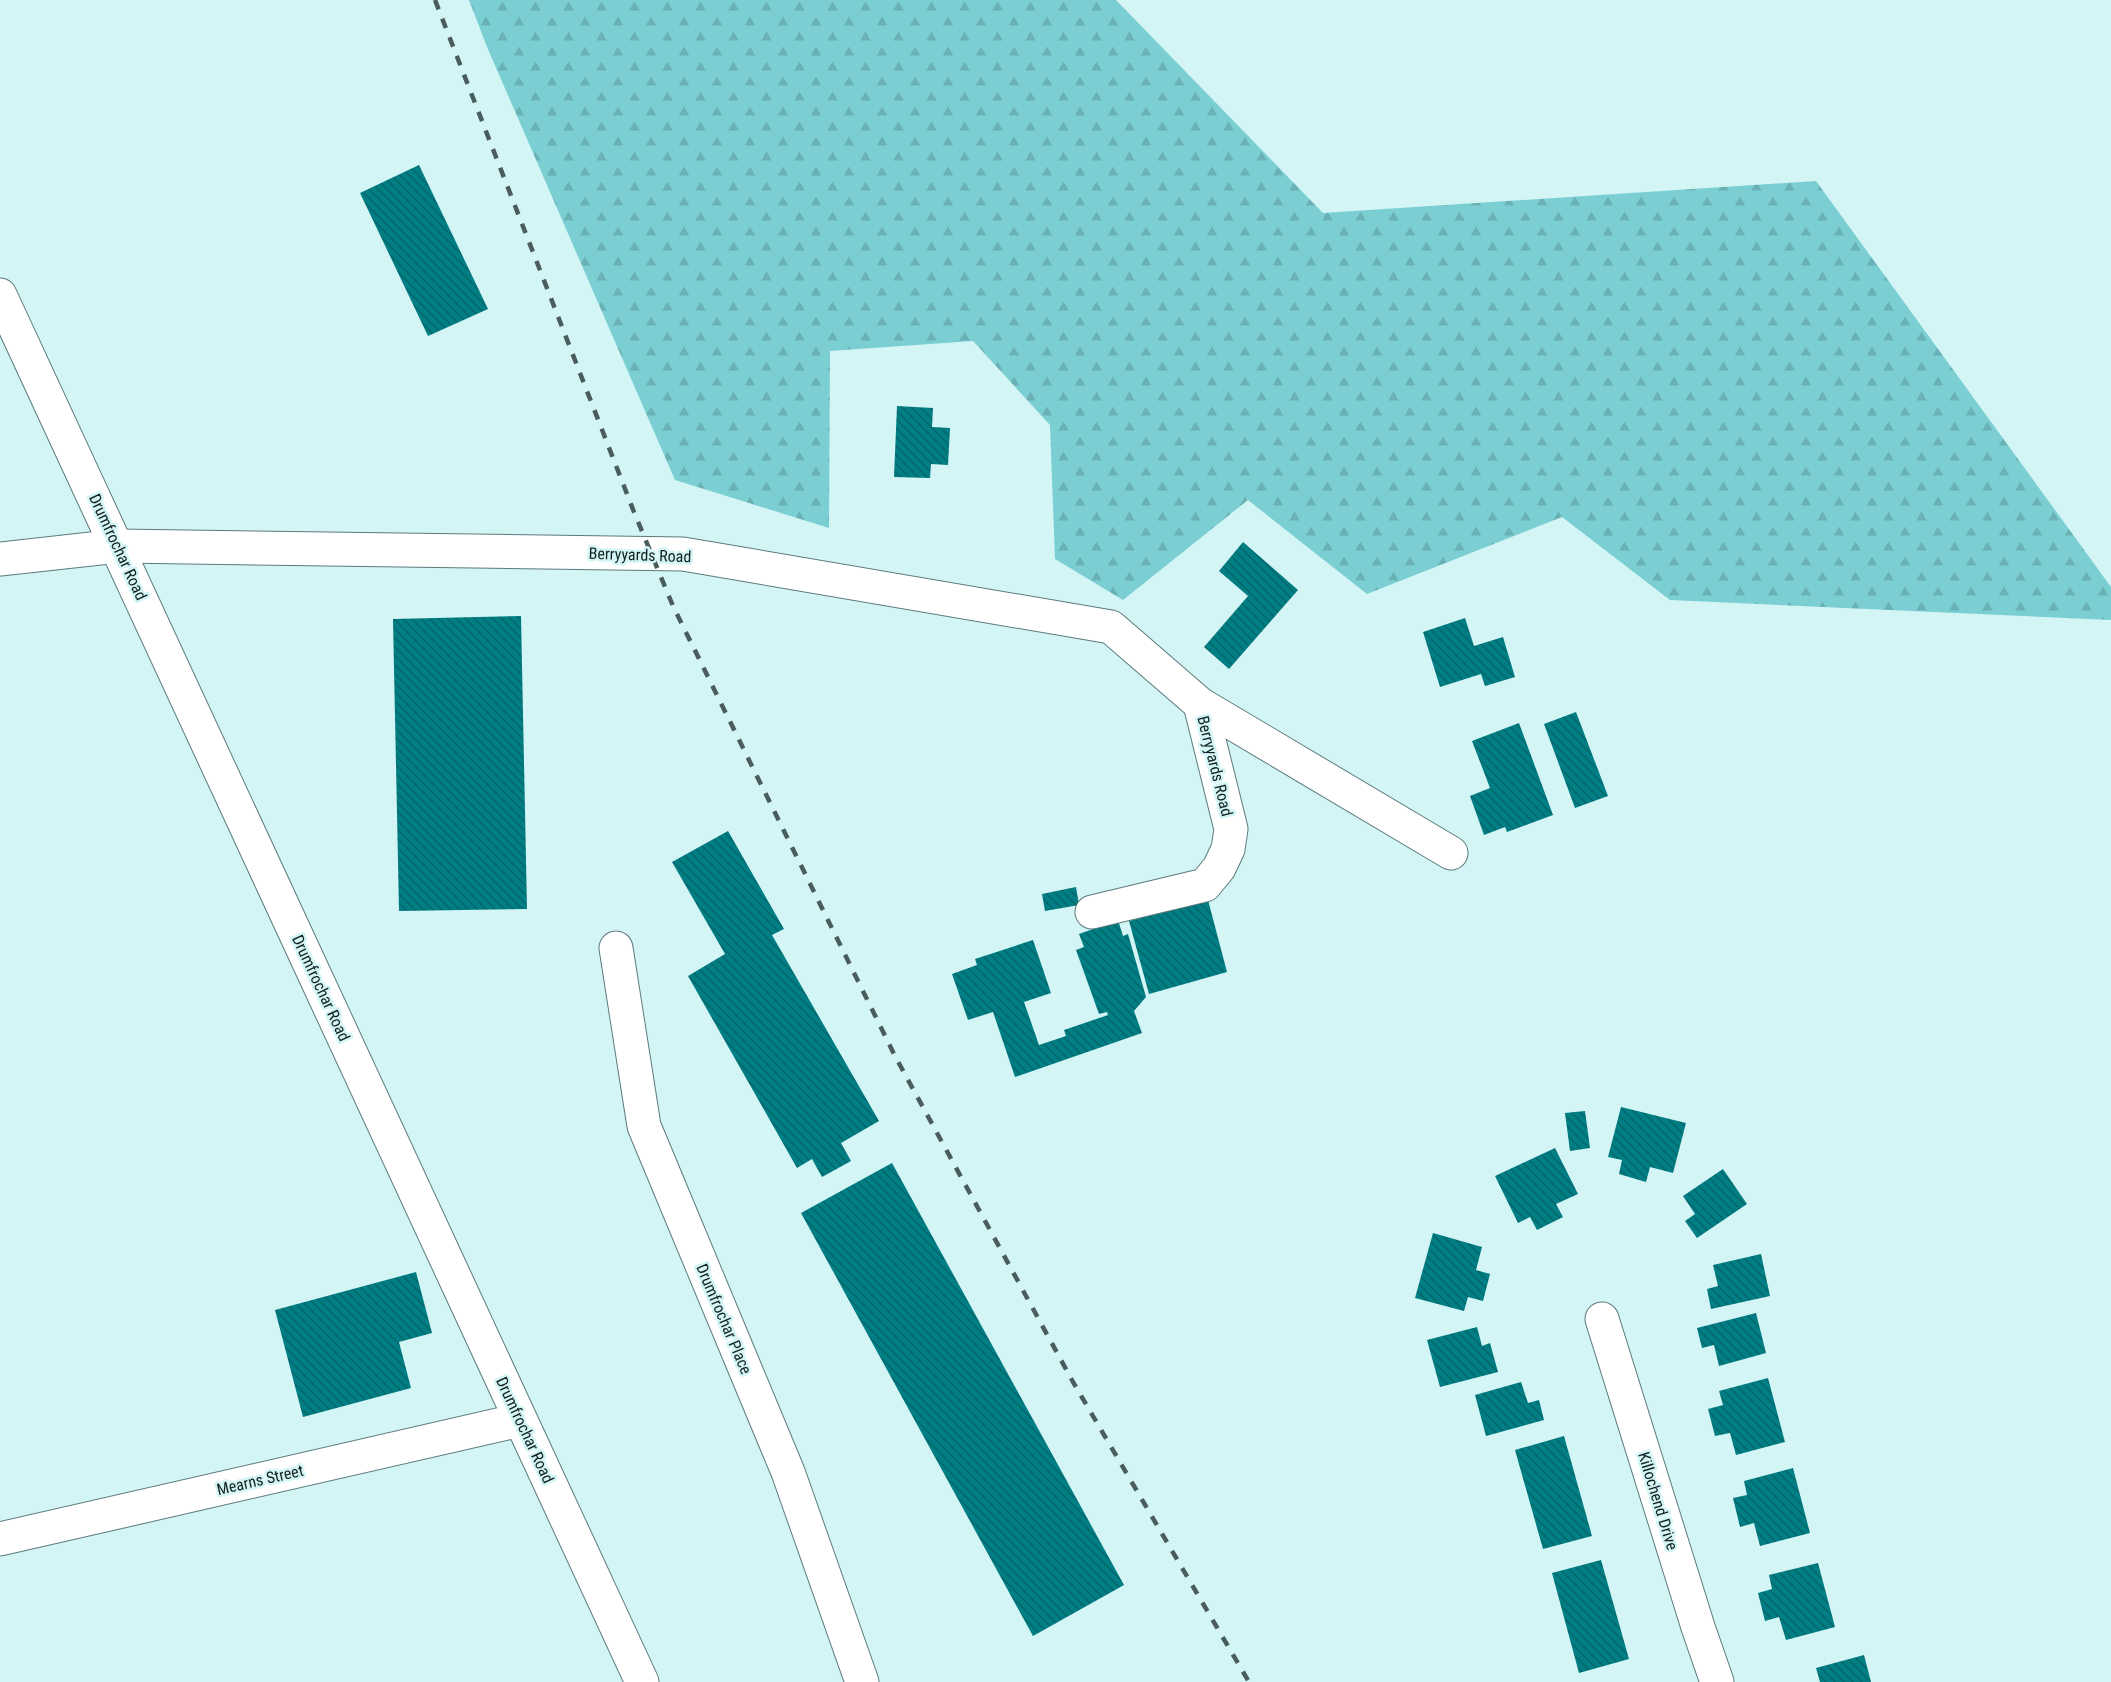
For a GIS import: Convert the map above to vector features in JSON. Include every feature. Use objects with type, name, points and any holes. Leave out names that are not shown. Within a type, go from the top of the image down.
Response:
[{"type":"street","name":"Drumfrochar Road","points":[[0,295],[642,1682]]},
{"type":"street","name":"Berryyards Road","points":[[0,559],[118,546],[683,554],[1111,627],[1200,704],[1451,853]]},
{"type":"street","name":"Berryyards Road","points":[[1092,912],[1204,885],[1219,868],[1228,849],[1231,829],[1200,704]]},
{"type":"street","name":"Drumfrochar Place","points":[[616,948],[644,1126],[789,1472],[862,1682]]},
{"type":"street","name":"Killochend Drive","points":[[1602,1319],[1717,1682]]},
{"type":"street","name":"Mearns Street","points":[[0,1539],[520,1420]]},
{"type":"green space","points":[[469,0],[1116,0],[1323,213],[1816,181],[2111,587],[2111,620],[1670,600],[1562,517],[1367,594],[1248,500],[1123,600],[1055,559],[1050,425],[973,341],[830,351],[829,528],[675,480],[487,47]]},
{"type":"building","points":[[419,165],[488,309],[428,336],[360,193]]},
{"type":"building","points":[[897,406],[933,408],[932,427],[950,428],[948,465],[931,464],[930,478],[894,477]]},
{"type":"building","points":[[1243,542],[1298,590],[1229,669],[1204,647],[1248,596],[1219,571]]},
{"type":"building","points":[[521,616],[527,909],[399,911],[393,619]]},
{"type":"building","points":[[1465,618],[1474,646],[1503,637],[1515,677],[1485,686],[1481,674],[1440,687],[1423,632]]},
{"type":"building","points":[[1576,712],[1608,796],[1575,808],[1544,724]]},
{"type":"building","points":[[1519,723],[1553,815],[1507,832],[1505,827],[1484,835],[1470,796],[1490,788],[1472,741]]},
{"type":"building","points":[[728,831],[784,929],[772,935],[879,1121],[841,1143],[851,1161],[822,1177],[812,1159],[797,1168],[688,976],[725,954],[672,862]]},
{"type":"building","points":[[1076,887],[1079,905],[1045,911],[1042,894]]},
{"type":"building","points":[[1208,900],[1227,972],[1149,994],[1129,921]]},
{"type":"building","points":[[1118,920],[1123,936],[1128,934],[1146,997],[1134,1011],[1142,1033],[1015,1077],[993,1012],[968,1020],[952,974],[977,965],[975,959],[1033,940],[1051,993],[1024,1002],[1039,1045],[1066,1036],[1064,1030],[1108,1015],[1107,1012],[1099,1014],[1076,950],[1084,947],[1079,934]]},
{"type":"building","points":[[1621,1107],[1686,1123],[1673,1173],[1650,1167],[1646,1182],[1619,1174],[1622,1160],[1608,1157]]},
{"type":"building","points":[[1585,1111],[1590,1148],[1570,1151],[1565,1113]]},
{"type":"building","points":[[1555,1148],[1578,1194],[1556,1204],[1563,1217],[1537,1230],[1530,1217],[1518,1223],[1495,1176]]},
{"type":"building","points":[[892,1163],[1124,1585],[1033,1636],[801,1213]]},
{"type":"building","points":[[1723,1169],[1747,1204],[1697,1238],[1685,1221],[1695,1214],[1683,1196]]},
{"type":"building","points":[[1433,1233],[1482,1247],[1476,1270],[1490,1274],[1483,1301],[1468,1297],[1464,1311],[1415,1298]]},
{"type":"building","points":[[1761,1254],[1770,1296],[1711,1309],[1707,1289],[1718,1286],[1713,1265]]},
{"type":"building","points":[[416,1272],[432,1333],[399,1342],[411,1388],[303,1417],[275,1310]]},
{"type":"building","points":[[1756,1313],[1766,1353],[1719,1366],[1714,1345],[1702,1348],[1697,1328]]},
{"type":"building","points":[[1477,1327],[1482,1346],[1490,1343],[1498,1372],[1440,1387],[1427,1340]]},
{"type":"building","points":[[1768,1378],[1785,1442],[1736,1455],[1730,1433],[1715,1436],[1708,1409],[1723,1405],[1719,1391]]},
{"type":"building","points":[[1521,1382],[1528,1403],[1539,1400],[1544,1420],[1486,1436],[1475,1395]]},
{"type":"building","points":[[1564,1436],[1592,1536],[1543,1549],[1515,1450]]},
{"type":"building","points":[[1793,1468],[1810,1533],[1760,1546],[1754,1523],[1740,1527],[1733,1498],[1747,1495],[1744,1481]]},
{"type":"building","points":[[1601,1560],[1629,1659],[1579,1673],[1552,1573]]},
{"type":"building","points":[[1818,1563],[1835,1627],[1786,1640],[1779,1617],[1765,1621],[1758,1593],[1772,1589],[1769,1575]]},
{"type":"building","points":[[1864,1655],[1871,1682],[1820,1682],[1816,1668]]},
{"type":"railway","points":[[435,0],[634,512],[673,606],[895,1056],[1073,1382],[1249,1682]]}]
